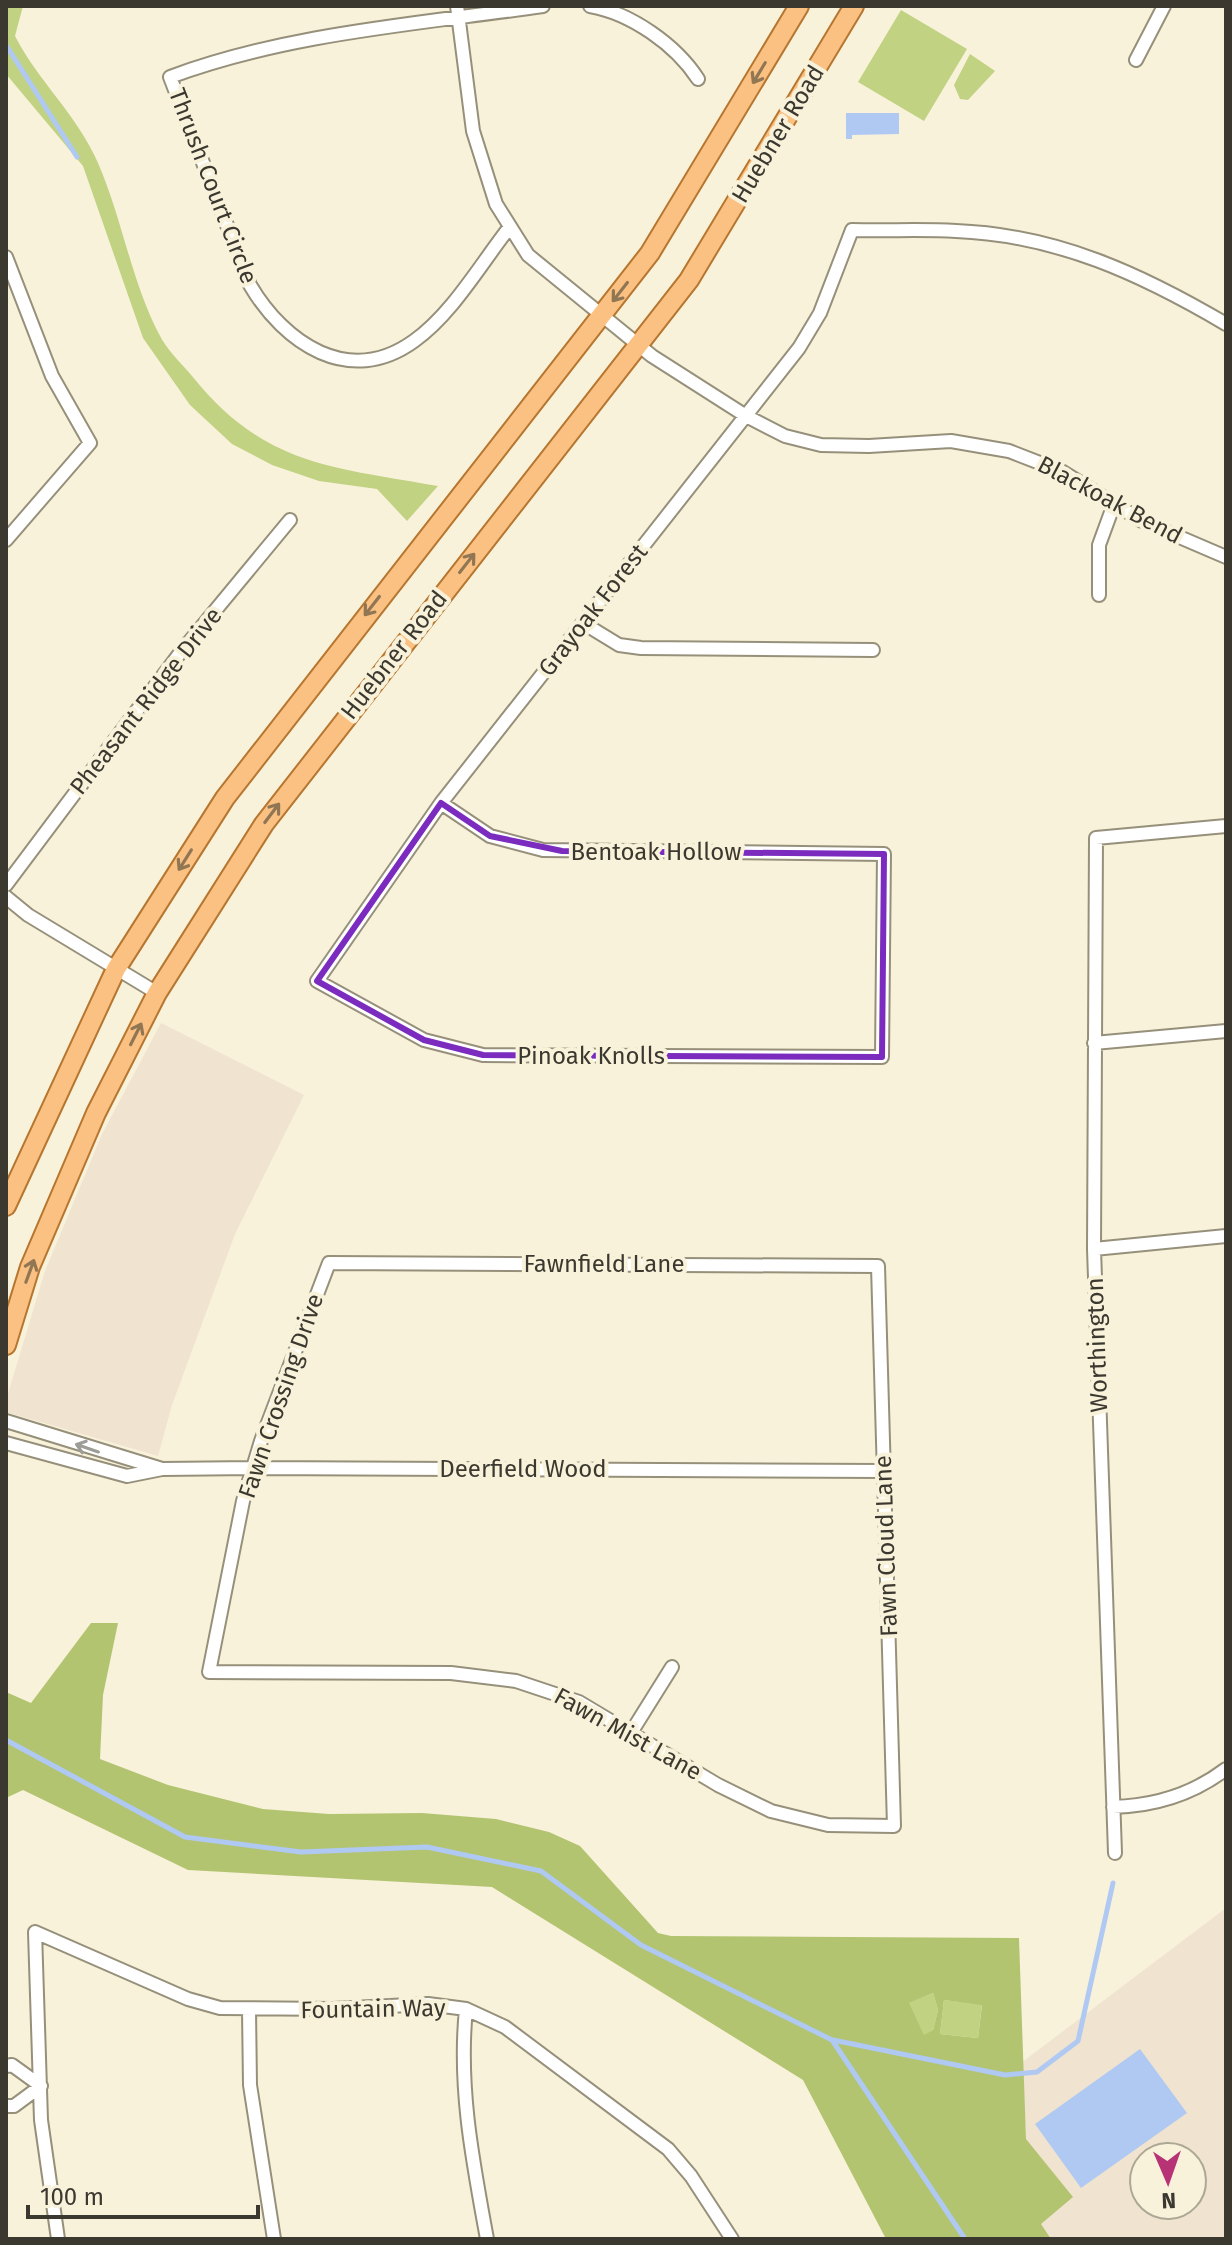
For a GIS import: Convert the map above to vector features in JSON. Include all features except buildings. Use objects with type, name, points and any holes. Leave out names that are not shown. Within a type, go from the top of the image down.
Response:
[{"type":"main road","name":"Huebner Road","points":[[6,1206],[116,969],[242,774],[650,253],[799,6]]},
{"type":"main road","name":"Huebner Road","points":[[6,1345],[30,1267],[96,1113],[157,993],[272,813],[689,280],[854,6]]},
{"type":"street","points":[[458,12],[543,6]]},
{"type":"street","points":[[590,6],[621,18],[676,49],[698,79]]},
{"type":"street","points":[[1136,60],[1164,6]]},
{"type":"street","name":"Thrush Court Circle","points":[[458,12],[260,49],[170,77],[250,285],[265,311],[290,337],[309,349],[351,359],[373,358],[414,342],[438,319],[509,228]]},
{"type":"street","name":"Blackoak Bend","points":[[458,12],[478,156],[485,181],[509,228],[528,255],[639,344],[746,416],[785,436],[821,445],[869,446],[951,441],[1009,451],[1063,472],[1142,521],[1226,557]]},
{"type":"street","name":"Grayoak Forest","points":[[317,981],[441,803],[799,348],[820,313],[852,230],[958,231],[1009,236],[1065,248],[1161,285],[1226,324]]},
{"type":"street","points":[[6,257],[52,376],[90,443],[6,540]]},
{"type":"street","points":[[1099,595],[1099,545],[1114,504]]},
{"type":"street","name":"Pheasant Ridge Drive","points":[[6,885],[180,653],[290,520]]},
{"type":"street","points":[[583,623],[619,645],[641,648],[873,650]]},
{"type":"street","name":"Bentoak Hollow","points":[[441,803],[490,836],[543,850],[884,854],[882,1057]]},
{"type":"street","name":"Worthington","points":[[1115,1853],[1094,1249],[1096,838],[1226,826]]},
{"type":"street","points":[[6,897],[157,993]]},
{"type":"street","name":"Pinoak Knolls","points":[[317,981],[424,1040],[483,1055],[882,1057]]},
{"type":"street","points":[[1094,1043],[1226,1031]]},
{"type":"street","points":[[1094,1249],[1226,1236]]},
{"type":"street","name":"Fawnfield Lane","points":[[329,1263],[878,1266]]},
{"type":"street","name":"Fawn Crossing Drive","points":[[209,1672],[253,1468],[329,1263]]},
{"type":"street","name":"Fawn Cloud Lane","points":[[878,1266],[894,1826]]},
{"type":"street","name":"Deerfield Wood","points":[[6,1421],[102,1454],[140,1460],[162,1469]]},
{"type":"street","name":"Deerfield Wood","points":[[6,1443],[116,1475],[138,1476],[162,1469],[253,1468],[884,1471]]},
{"type":"street","points":[[632,1731],[672,1667]]},
{"type":"street","name":"Fawn Mist Lane","points":[[209,1672],[484,1675],[548,1689],[579,1702],[718,1785],[771,1811],[828,1825],[894,1826]]},
{"type":"street","points":[[1113,1807],[1161,1801],[1194,1788],[1226,1769]]},
{"type":"street","name":"Fountain Way","points":[[41,2086],[35,1932],[188,1999],[220,2008],[249,2010],[428,2004],[466,2009],[505,2027],[668,2149],[691,2176],[732,2239]]},
{"type":"street","points":[[466,2009],[461,2056],[467,2128],[487,2239]]},
{"type":"street","points":[[249,2010],[250,2085],[274,2239]]},
{"type":"street","points":[[6,2066],[12,2065],[41,2086]]},
{"type":"street","points":[[6,2106],[14,2106],[41,2086]]},
{"type":"street","points":[[41,2086],[41,2120],[58,2239]]},
{"type":"highlighted area","points":[[441,803],[490,836],[562,851],[884,854],[882,1057],[483,1055],[424,1040],[317,981]]},
{"type":"shaded area","points":[[161,1023],[304,1095],[235,1234],[172,1405],[158,1456],[6,1412],[6,1400],[45,1271],[102,1134]]},
{"type":"shaded area","points":[[1226,1908],[1226,2239],[1051,2239],[1031,2211],[1021,2063]]},
{"type":"green space","points":[[6,6],[23,6],[15,36],[90,146],[114,205],[149,313],[170,350],[219,406],[274,445],[333,467],[438,486],[407,521],[377,489],[319,481],[272,465],[232,444],[190,405],[143,338],[83,166],[6,74]]},
{"type":"green space","points":[[901,10],[967,49],[924,121],[858,82]]},
{"type":"green space","points":[[970,54],[995,71],[968,100],[960,99],[954,85]]},
{"type":"green space","points":[[91,1623],[118,1623],[103,1695],[100,1759],[168,1785],[263,1809],[329,1814],[422,1813],[496,1819],[549,1832],[580,1846],[658,1933],[671,1936],[1019,1938],[1026,2139],[1073,2197],[1041,2224],[1051,2239],[886,2239],[803,2080],[492,1887],[188,1870],[23,1790],[6,1798],[6,1692],[31,1703]],"holes":[[[933,1993],[938,2010],[933,2030],[924,2035],[909,2003]],[[944,2000],[982,2005],[978,2038],[940,2034]]]},
{"type":"green space","points":[[933,1993],[938,2010],[933,2030],[924,2036],[908,2003]]},
{"type":"green space","points":[[944,2000],[982,2004],[978,2038],[940,2034]]},
{"type":"water","points":[[846,113],[899,113],[899,134],[852,135],[852,139],[846,139]]},
{"type":"water","points":[[1140,2049],[1187,2113],[1147,2141],[1128,2141],[1128,2155],[1081,2188],[1035,2124]]},
{"type":"waterway","points":[[6,45],[77,157]]},
{"type":"waterway","points":[[6,1740],[185,1837],[301,1852],[427,1847],[541,1871],[641,1945],[832,2040],[965,2239]]},
{"type":"waterway","points":[[833,2040],[1005,2075],[1037,2072],[1078,2041],[1113,1883]]}]
